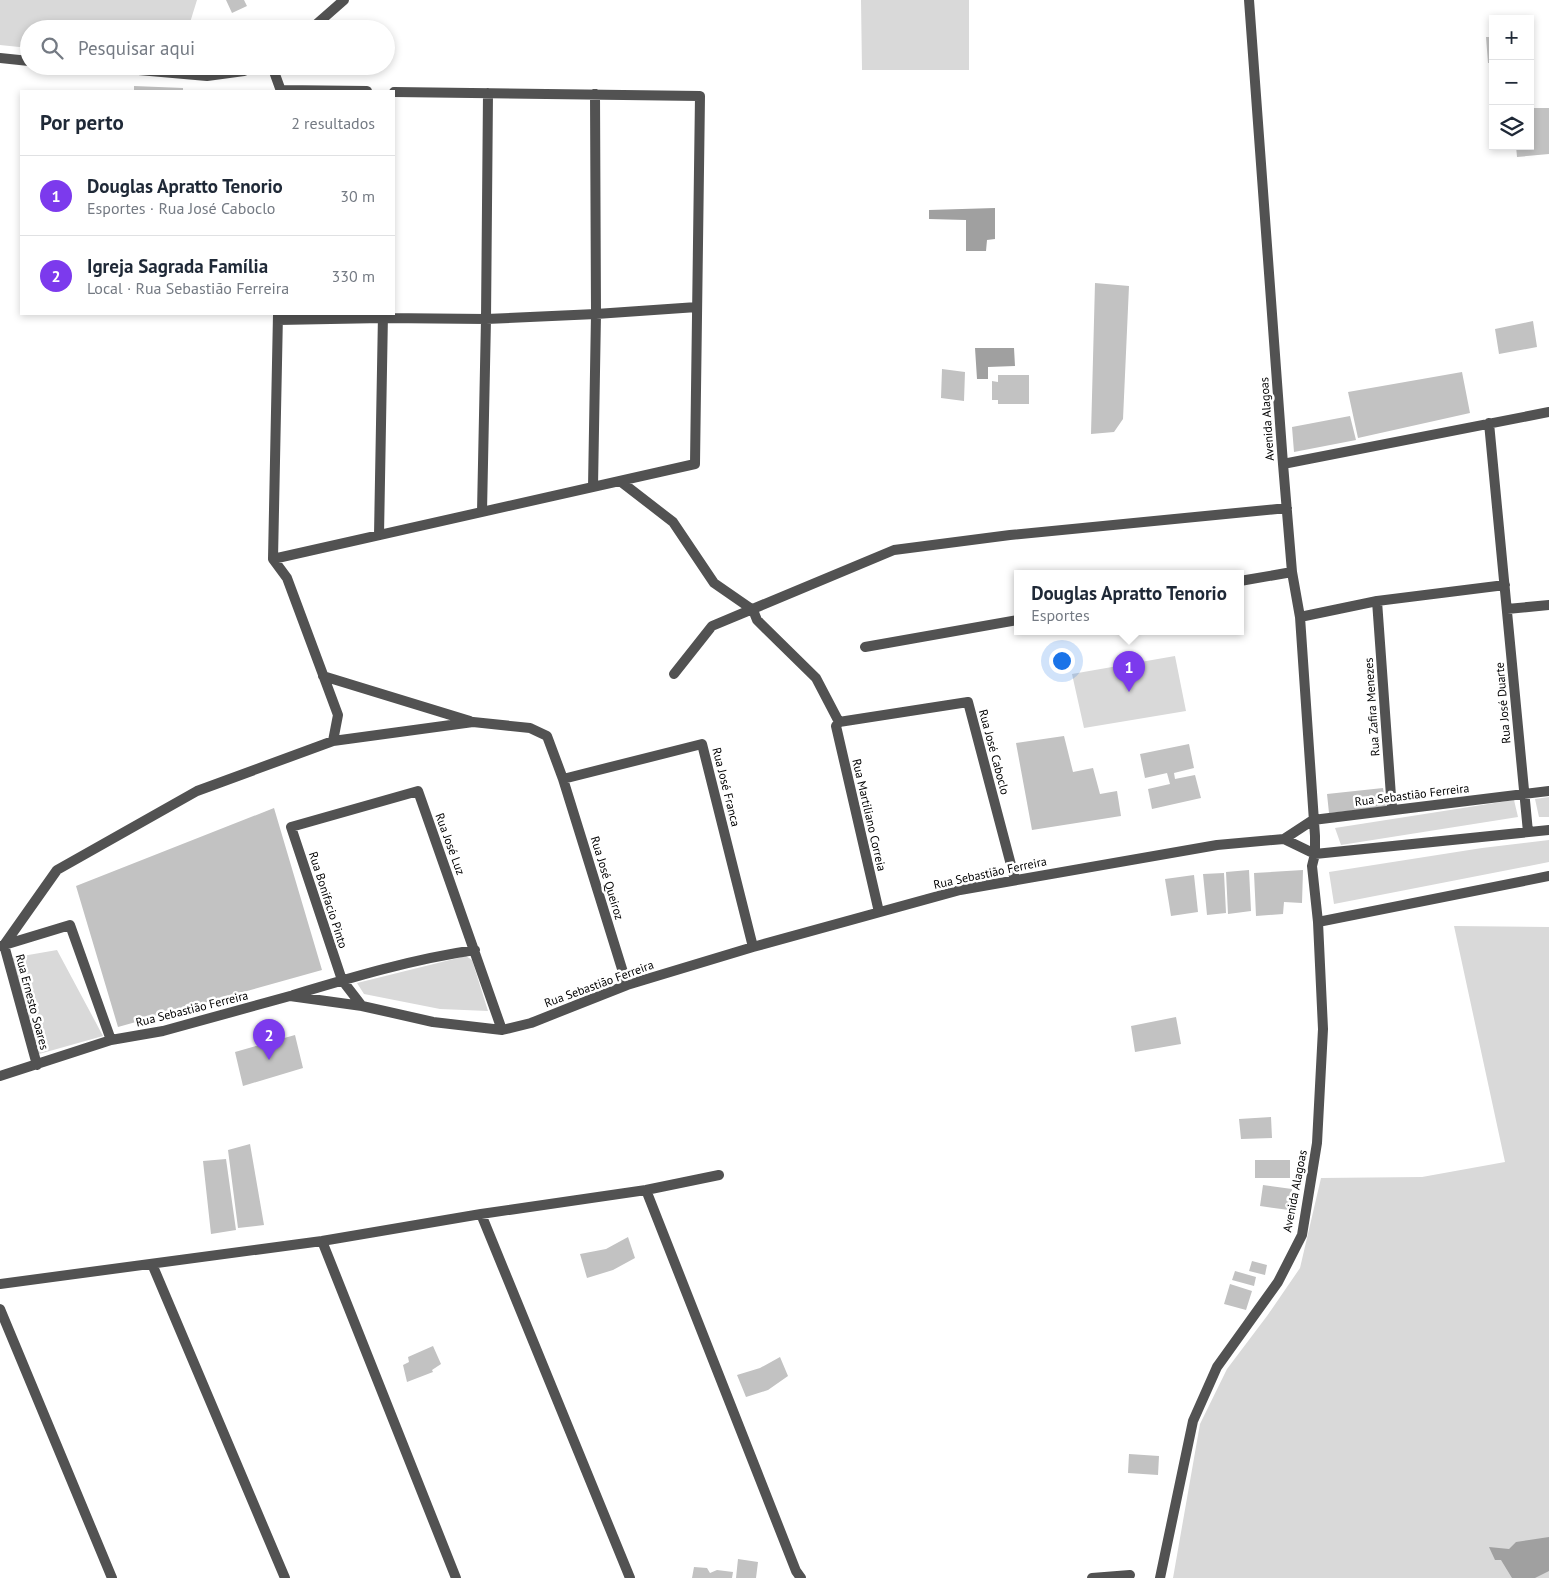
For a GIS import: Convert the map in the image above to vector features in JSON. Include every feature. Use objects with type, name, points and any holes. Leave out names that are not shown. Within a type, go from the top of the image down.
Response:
[{"type":"street","points":[[321,20],[344,0]]},
{"type":"street","name":"Avenida Alagoas","points":[[1160,1578],[1193,1422],[1217,1367],[1278,1282],[1302,1235],[1317,1143],[1322,1058],[1323,1029],[1318,922],[1312,866],[1315,854],[1315,836],[1300,617],[1292,572],[1248,0]]},
{"type":"street","points":[[0,58],[20,60]]},
{"type":"street","points":[[196,75],[214,75]]},
{"type":"street","points":[[275,75],[281,90]]},
{"type":"street","points":[[274,559],[695,464],[700,96],[395,92]]},
{"type":"street","points":[[482,512],[488,93]]},
{"type":"street","points":[[593,487],[596,314],[595,94]]},
{"type":"street","points":[[333,741],[338,715],[287,578],[274,559],[278,317],[383,316],[486,319],[697,307]]},
{"type":"street","points":[[379,535],[383,316]]},
{"type":"street","points":[[1283,464],[1549,412]]},
{"type":"street","name":"Rua José Duarte","points":[[1489,424],[1528,832]]},
{"type":"street","name":"Rua Martiliano Correia","points":[[620,481],[673,522],[714,583],[753,610],[757,620],[816,678],[837,723],[878,912]]},
{"type":"street","points":[[674,674],[712,626],[894,550],[1010,535],[1287,508]]},
{"type":"street","points":[[1244,580],[1292,572]]},
{"type":"street","points":[[1300,617],[1377,601],[1505,585]]},
{"type":"street","name":"Rua Zafira Menezes","points":[[1377,601],[1392,810]]},
{"type":"street","points":[[1507,609],[1549,605]]},
{"type":"street","points":[[865,647],[1014,621]]},
{"type":"street","points":[[323,676],[473,722]]},
{"type":"street","name":"Rua José Caboclo","points":[[837,723],[968,702],[1015,880]]},
{"type":"street","points":[[2,946],[57,870],[197,791],[333,741],[473,722]]},
{"type":"street","name":"Rua José Queiroz","points":[[473,722],[530,728],[547,736],[563,779],[627,985]]},
{"type":"street","name":"Rua José Franca","points":[[563,779],[702,744],[753,947]]},
{"type":"street","name":"Rua José Luz","points":[[291,827],[418,791],[502,1030]]},
{"type":"street","name":"Rua Sebastião Ferreira","points":[[0,1076],[111,1040],[162,1031],[290,996],[362,1006],[433,1022],[502,1030],[531,1022],[627,985],[753,947],[960,890],[1216,845],[1284,839],[1313,820],[1549,791]]},
{"type":"street","name":"Rua Bonifacio Pinto","points":[[291,827],[342,980],[362,1006]]},
{"type":"street","points":[[1284,839],[1315,854],[1549,830]]},
{"type":"street","points":[[1318,922],[1549,876]]},
{"type":"street","points":[[2,946],[70,925],[111,1040]]},
{"type":"street","name":"Rua Ernesto Soares","points":[[2,946],[37,1065]]},
{"type":"street","points":[[290,996],[342,980],[439,956],[475,950]]},
{"type":"street","points":[[0,1284],[322,1241],[481,1214],[646,1190],[719,1176]]},
{"type":"street","points":[[646,1190],[796,1571],[801,1578]]},
{"type":"street","points":[[481,1214],[630,1578]]},
{"type":"street","points":[[322,1241],[456,1578]]},
{"type":"street","points":[[152,1264],[285,1578]]},
{"type":"street","points":[[0,1308],[112,1578]]},
{"type":"street","points":[[1092,1578],[1130,1575]]},
{"type":"shaded area","points":[[0,0],[197,0],[191,20],[20,20],[20,47],[0,45]]},
{"type":"shaded area","points":[[861,0],[969,0],[969,70],[862,70]]},
{"type":"shaded area","points":[[995,208],[995,239],[987,240],[986,251],[966,251],[966,220],[929,219],[929,210]]},
{"type":"shaded area","points":[[975,348],[1014,348],[1015,366],[988,367],[988,379],[977,379]]},
{"type":"shaded area","points":[[1175,656],[1186,711],[1084,728],[1072,674]]},
{"type":"shaded area","points":[[1549,797],[1549,817],[1539,817],[1535,799]]},
{"type":"shaded area","points":[[1514,800],[1518,817],[1341,845],[1335,828]]},
{"type":"shaded area","points":[[1549,840],[1549,862],[1334,904],[1329,872],[1482,848]]},
{"type":"shaded area","points":[[1454,926],[1549,927],[1549,1578],[1173,1578],[1200,1424],[1227,1369],[1300,1268],[1321,1178],[1422,1177],[1505,1162]]},
{"type":"shaded area","points":[[57,950],[103,1036],[39,1054],[11,958]]},
{"type":"shaded area","points":[[466,956],[472,960],[488,1011],[440,1009],[364,994],[357,983]]},
{"type":"shaded area","points":[[1549,1537],[1549,1571],[1535,1578],[1512,1578],[1501,1560],[1495,1560],[1489,1547],[1509,1549],[1516,1542]]},
{"type":"building","points":[[226,0],[244,0],[247,6],[232,13]]},
{"type":"building","points":[[1486,37],[1489,37],[1488,63]]},
{"type":"building","points":[[134,86],[183,88],[183,90],[134,90]]},
{"type":"building","points":[[1534,108],[1549,108],[1549,154],[1517,157],[1516,150],[1534,150]]},
{"type":"building","points":[[1095,283],[1129,286],[1123,419],[1114,432],[1091,434]]},
{"type":"building","points":[[1533,321],[1537,347],[1499,354],[1495,329]]},
{"type":"building","points":[[942,369],[965,372],[964,401],[941,398]]},
{"type":"building","points":[[1462,372],[1470,413],[1358,438],[1348,392]]},
{"type":"building","points":[[998,375],[1029,375],[1029,404],[998,404],[998,400],[992,400],[992,381],[998,382]]},
{"type":"building","points":[[1350,416],[1356,440],[1294,452],[1292,427]]},
{"type":"building","points":[[1064,736],[1073,772],[1093,768],[1100,794],[1117,791],[1121,816],[1032,830],[1016,743]]},
{"type":"building","points":[[1189,744],[1194,768],[1174,773],[1175,779],[1195,775],[1201,798],[1152,809],[1148,789],[1170,784],[1167,773],[1145,778],[1140,754]]},
{"type":"building","points":[[1383,788],[1386,807],[1329,813],[1327,794]]},
{"type":"building","points":[[274,808],[322,970],[118,1027],[76,886]]},
{"type":"building","points":[[1249,870],[1251,911],[1228,914],[1226,872]]},
{"type":"building","points":[[1303,870],[1302,903],[1284,902],[1283,914],[1256,916],[1254,873]]},
{"type":"building","points":[[1224,873],[1226,913],[1207,915],[1203,874]]},
{"type":"building","points":[[1194,875],[1198,912],[1171,916],[1165,879]]},
{"type":"building","points":[[1176,1017],[1181,1044],[1135,1052],[1131,1026]]},
{"type":"building","points":[[295,1035],[303,1068],[243,1086],[235,1052]]},
{"type":"building","points":[[1271,1117],[1272,1138],[1241,1139],[1239,1119]]},
{"type":"building","points":[[250,1144],[264,1225],[238,1228],[228,1150]]},
{"type":"building","points":[[226,1159],[236,1230],[211,1234],[203,1161]]},
{"type":"building","points":[[1255,1160],[1290,1160],[1290,1178],[1255,1178]]},
{"type":"building","points":[[1263,1185],[1292,1189],[1289,1210],[1260,1206]]},
{"type":"building","points":[[628,1237],[635,1258],[613,1270],[587,1278],[580,1254],[606,1249]]},
{"type":"building","points":[[1252,1261],[1267,1265],[1265,1275],[1249,1271]]},
{"type":"building","points":[[1235,1271],[1256,1277],[1254,1286],[1232,1280]]},
{"type":"building","points":[[1230,1284],[1252,1291],[1246,1310],[1224,1304]]},
{"type":"building","points":[[433,1346],[441,1364],[432,1370],[433,1372],[407,1382],[403,1365],[409,1362],[408,1357]]},
{"type":"building","points":[[780,1357],[788,1376],[768,1390],[746,1397],[737,1375],[760,1368]]},
{"type":"building","points":[[1129,1454],[1159,1456],[1158,1475],[1128,1473]]},
{"type":"building","points":[[738,1559],[758,1562],[756,1578],[736,1578]]},
{"type":"building","points":[[694,1567],[707,1568],[710,1573],[717,1570],[733,1572],[732,1578],[692,1578]]},
{"type":"place","name":"Douglas Apratto Tenorio","points":[[1129,692]]},
{"type":"place","name":"Igreja Sagrada Família","points":[[269,1060]]}]
